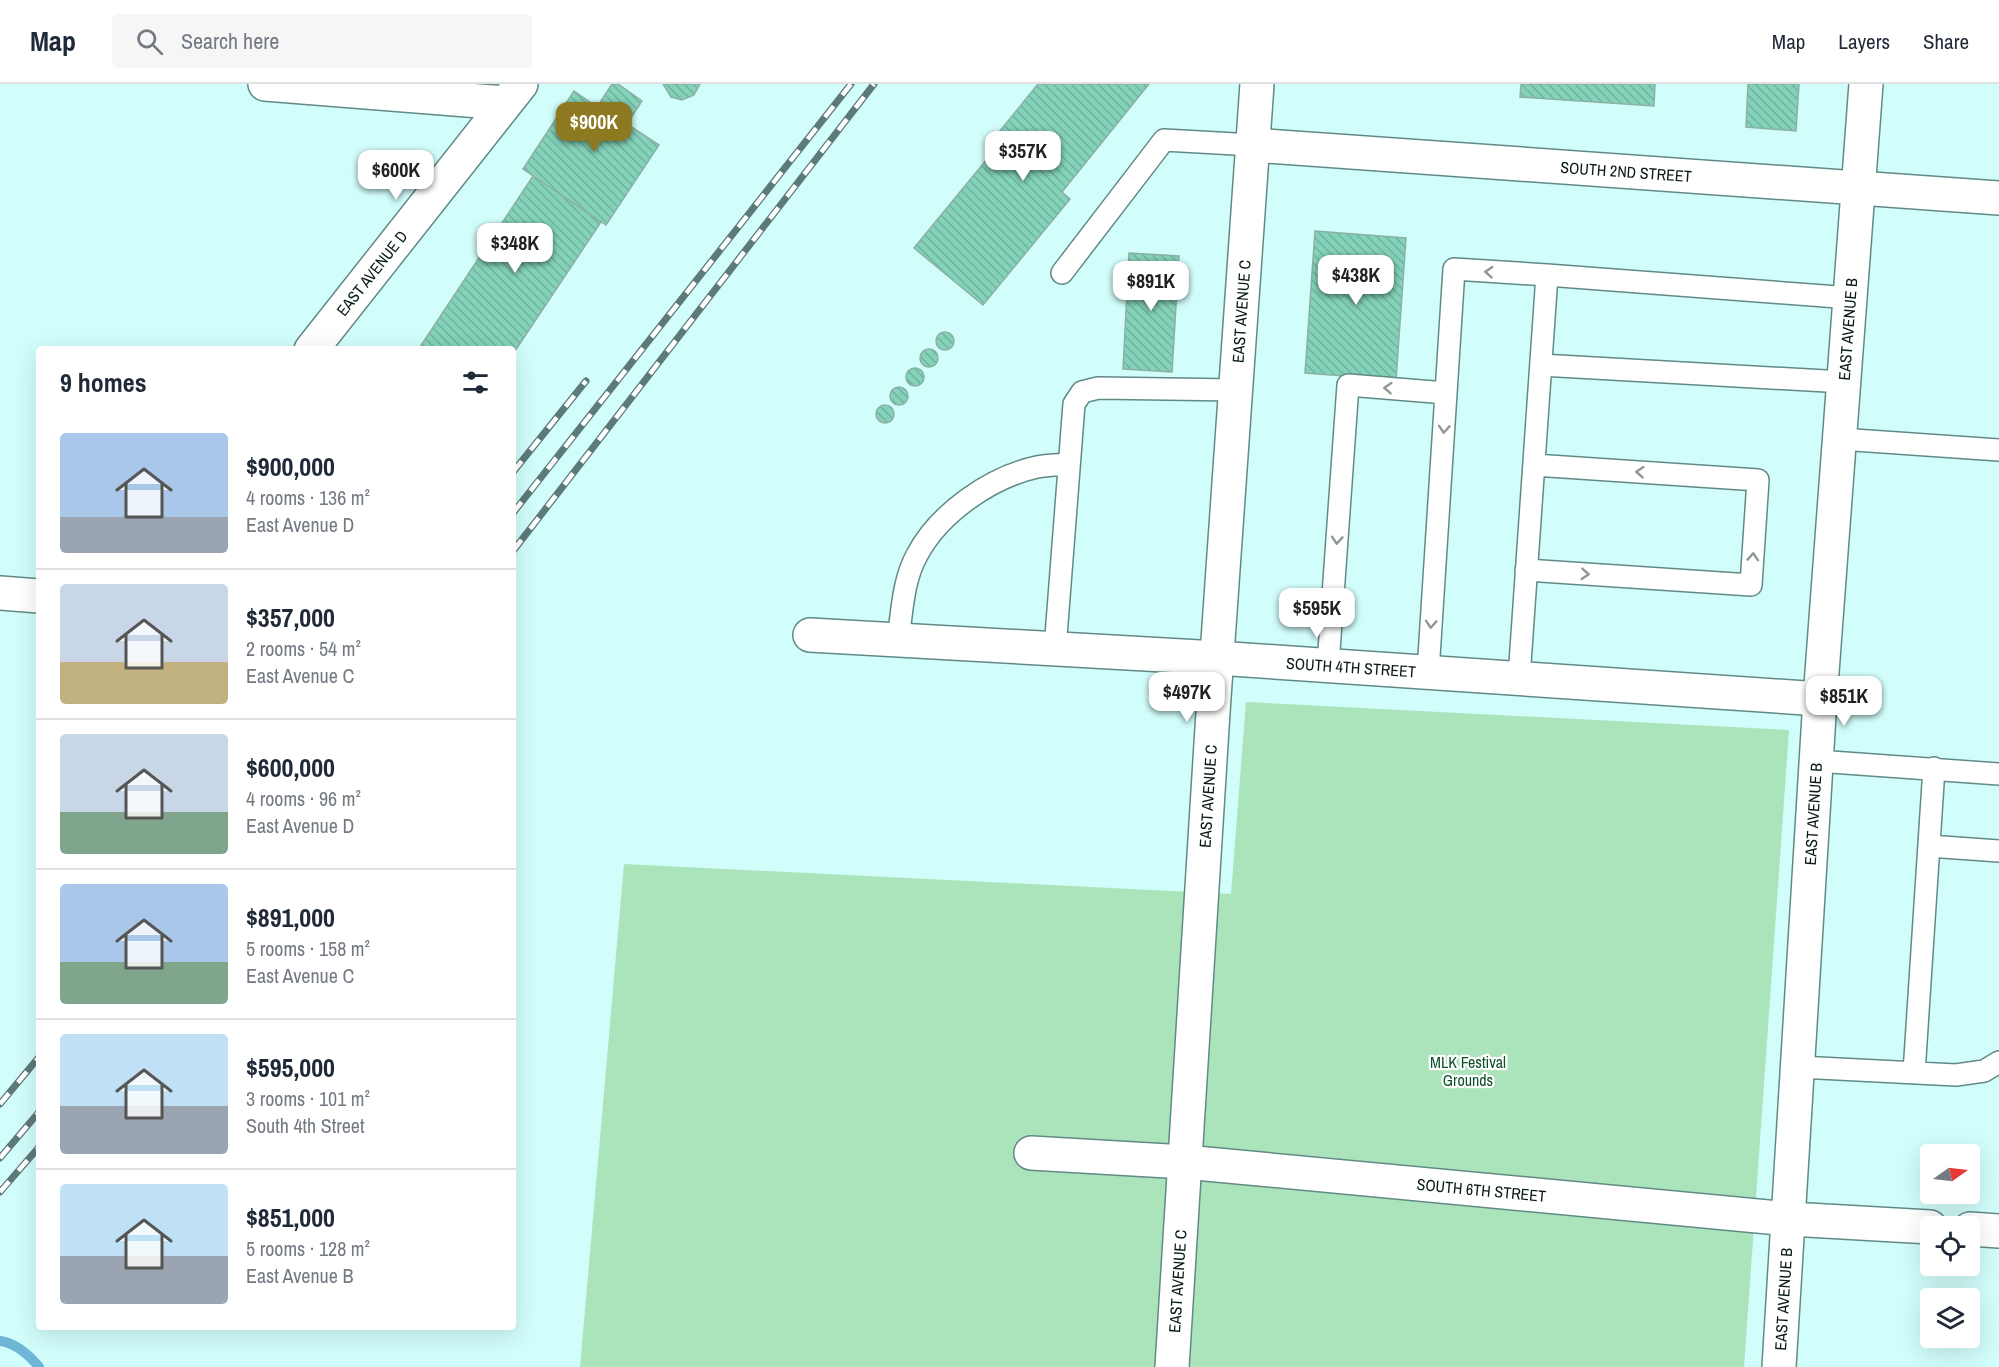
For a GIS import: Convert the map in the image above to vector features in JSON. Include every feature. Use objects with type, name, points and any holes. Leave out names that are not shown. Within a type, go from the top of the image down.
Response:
[{"type":"street","points":[[265,84],[513,94]]},
{"type":"street","name":"EAST AVENUE C","points":[[1173,1367],[1217,658],[1257,84]]},
{"type":"street","name":"EAST AVENUE B","points":[[1779,1367],[1790,1219],[1820,699],[1866,84]]},
{"type":"street","name":"EAST AVENUE D","points":[[314,346],[513,94]]},
{"type":"street","name":"SOUTH 2ND STREET","points":[[1253,145],[1999,198]]},
{"type":"street","points":[[0,592],[36,596]]},
{"type":"street","name":"SOUTH 4TH STREET","points":[[810,635],[1328,665],[1820,699]]},
{"type":"street","name":"SOUTH 6TH STREET","points":[[1031,1153],[1185,1162],[1790,1219],[1920,1226]]},
{"type":"street","points":[[1980,1230],[1999,1231]]},
{"type":"lane","points":[[1062,273],[1164,140],[1253,145]]},
{"type":"lane","points":[[1428,672],[1454,269],[1851,298]]},
{"type":"lane","points":[[1519,678],[1547,275]]},
{"type":"lane","points":[[1541,365],[1844,382]]},
{"type":"lane","points":[[1328,665],[1348,385],[1446,393]]},
{"type":"lane","points":[[1055,649],[1074,404],[1082,392],[1098,388],[1236,390]]},
{"type":"lane","points":[[1840,439],[1999,450]]},
{"type":"lane","points":[[898,640],[906,584],[916,555],[936,528],[985,488],[1037,467],[1069,464]]},
{"type":"lane","points":[[1526,570],[1751,585],[1758,480],[1534,465]]},
{"type":"lane","points":[[1817,761],[1999,774]]},
{"type":"lane","points":[[1914,1073],[1934,768]]},
{"type":"lane","points":[[1929,846],[1999,851]]},
{"type":"lane","points":[[1798,1067],[1956,1075],[1984,1071],[1999,1062]]},
{"type":"green space","name":"MLK Festival Grounds","points":[[1246,702],[1789,730],[1744,1367],[580,1367],[624,864],[1231,894]]},
{"type":"building","points":[[612,84],[618,84],[642,101],[627,124],[659,145],[606,225],[523,169],[574,91],[597,107]]},
{"type":"building","points":[[663,84],[700,84],[694,95],[682,100],[671,97]]},
{"type":"building","points":[[1038,84],[1149,84],[1062,192],[1070,199],[983,305],[914,248],[1001,142],[995,137]]},
{"type":"building","points":[[1521,84],[1655,84],[1654,106],[1520,97]]},
{"type":"building","points":[[1748,84],[1799,84],[1796,131],[1746,127]]},
{"type":"building","points":[[533,176],[601,222],[516,350],[516,346],[421,346]]},
{"type":"building","points":[[1315,231],[1406,238],[1396,380],[1305,373]]},
{"type":"building","points":[[1129,253],[1179,256],[1172,372],[1123,369]]},
{"type":"building","points":[[941,332],[949,332],[954,337],[952,348],[941,350],[936,345],[936,337]]},
{"type":"building","points":[[925,349],[933,349],[938,354],[936,365],[925,367],[920,362],[920,354]]},
{"type":"building","points":[[911,368],[919,368],[924,373],[922,384],[911,386],[906,381],[906,373]]},
{"type":"building","points":[[895,387],[903,387],[908,392],[906,403],[895,405],[890,400],[890,392]]},
{"type":"building","points":[[885,405],[891,408],[894,414],[891,420],[885,423],[879,420],[876,414],[879,408]]},
{"type":"waterway","points":[[0,1341],[22,1350],[39,1367]]},
{"type":"railway","points":[[516,509],[851,84]]},
{"type":"railway","points":[[516,547],[874,84]]},
{"type":"railway","points":[[516,468],[586,381]]},
{"type":"railway","points":[[0,1104],[36,1061]]},
{"type":"railway","points":[[0,1158],[36,1116]]},
{"type":"railway","points":[[0,1192],[36,1150]]}]
